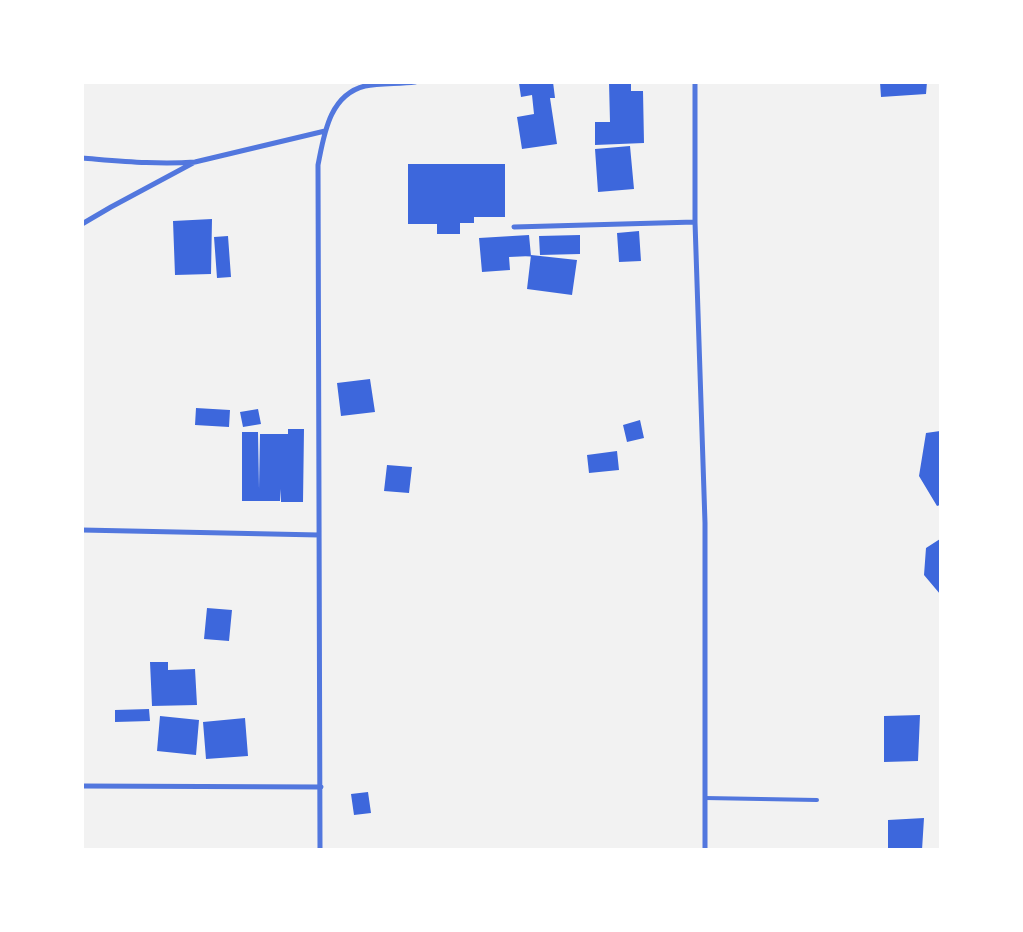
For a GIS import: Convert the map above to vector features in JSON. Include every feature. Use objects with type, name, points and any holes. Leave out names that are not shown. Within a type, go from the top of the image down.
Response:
[{"type":"street","points":[[320,850],[318,165],[325,132],[334,109],[341,98],[364,86],[415,82]]},
{"type":"street","points":[[695,82],[695,222],[705,523],[705,850]]},
{"type":"street","points":[[82,158],[176,164],[195,162],[325,132]]},
{"type":"street","points":[[82,224],[195,162]]},
{"type":"street","points":[[514,227],[695,222]]},
{"type":"street","points":[[82,530],[319,535]]},
{"type":"street","points":[[82,786],[321,788]]},
{"type":"lane","points":[[705,798],[817,800]]},
{"type":"building","points":[[553,82],[555,98],[550,98],[557,144],[522,149],[517,117],[534,114],[532,95],[521,97],[519,83]]},
{"type":"building","points":[[609,82],[631,82],[631,91],[643,91],[644,143],[595,145],[595,122],[610,122]]},
{"type":"building","points":[[880,82],[927,82],[926,94],[881,97]]},
{"type":"building","points":[[630,146],[634,189],[598,192],[595,149]]},
{"type":"building","points":[[408,164],[505,164],[505,217],[474,217],[474,223],[460,223],[460,234],[437,234],[437,224],[408,224]]},
{"type":"building","points":[[212,219],[211,274],[175,275],[173,221]]},
{"type":"building","points":[[639,231],[641,261],[619,262],[617,233]]},
{"type":"building","points":[[529,235],[531,256],[509,257],[510,270],[482,272],[479,238]]},
{"type":"building","points":[[580,235],[580,254],[540,255],[539,236]]},
{"type":"building","points":[[228,236],[231,277],[217,278],[214,237]]},
{"type":"building","points":[[531,255],[577,260],[572,295],[527,289]]},
{"type":"building","points":[[370,379],[375,412],[341,416],[337,383]]},
{"type":"building","points":[[196,408],[230,410],[229,427],[195,425]]},
{"type":"building","points":[[258,409],[261,424],[243,427],[240,412]]},
{"type":"building","points":[[640,420],[644,438],[627,442],[623,425]]},
{"type":"building","points":[[288,429],[304,429],[303,502],[281,502],[281,489],[280,501],[242,501],[242,432],[258,432],[259,489],[260,434],[288,434]]},
{"type":"building","points":[[940,431],[940,505],[937,506],[919,476],[926,433]]},
{"type":"building","points":[[617,451],[619,470],[589,473],[587,455]]},
{"type":"building","points":[[387,465],[412,467],[409,493],[384,491]]},
{"type":"building","points":[[940,539],[940,594],[924,575],[926,548]]},
{"type":"building","points":[[207,608],[232,610],[229,641],[204,639]]},
{"type":"building","points":[[150,662],[168,662],[168,670],[195,669],[197,705],[152,706]]},
{"type":"building","points":[[149,709],[150,721],[115,722],[115,710]]},
{"type":"building","points":[[920,715],[918,761],[884,762],[884,716]]},
{"type":"building","points":[[160,716],[199,720],[196,755],[157,751]]},
{"type":"building","points":[[245,718],[248,756],[206,759],[203,722]]},
{"type":"building","points":[[368,792],[371,813],[354,815],[351,794]]},
{"type":"building","points":[[924,818],[922,850],[888,850],[888,820]]}]
